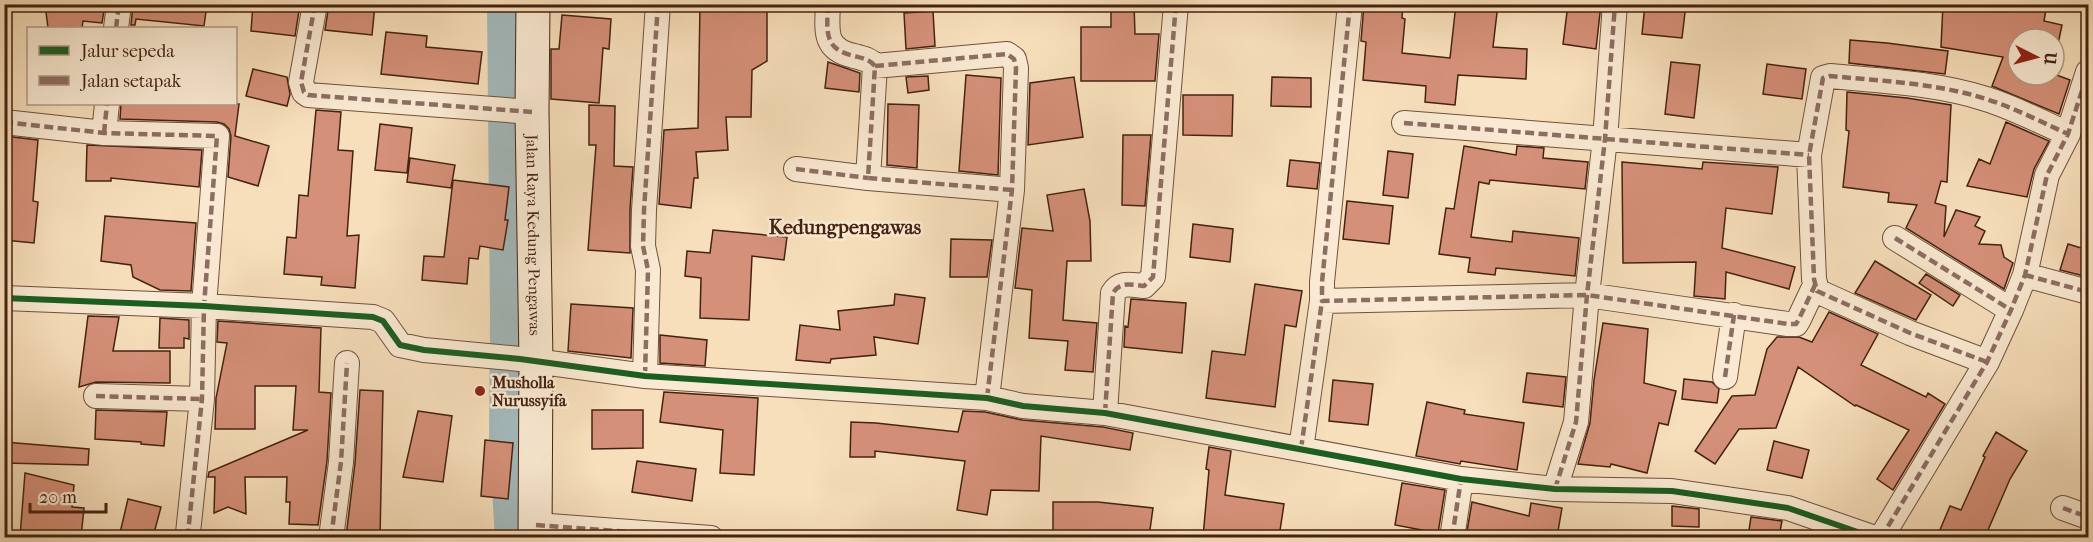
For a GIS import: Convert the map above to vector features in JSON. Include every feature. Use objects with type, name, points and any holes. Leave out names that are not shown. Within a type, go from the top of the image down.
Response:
[{"type":"street","points":[[116,27],[119,4]]},
{"type":"street","points":[[315,4],[301,82],[308,94],[516,110]]},
{"type":"street","name":"Jalan Raya Kedung Pengawas","points":[[533,4],[516,110],[518,359],[536,531]]},
{"type":"street","points":[[645,376],[648,270],[643,246],[644,210],[658,4]]},
{"type":"street","points":[[828,4],[827,28],[832,46],[841,54],[870,60],[875,66],[868,178]]},
{"type":"street","points":[[1105,413],[1113,293],[1123,284],[1144,286],[1153,277],[1176,4]]},
{"type":"street","points":[[1301,449],[1322,301],[1350,4]]},
{"type":"street","points":[[1555,489],[1576,422],[1587,295],[1605,139],[1615,4]]},
{"type":"street","points":[[875,66],[1007,54],[1014,59],[1016,68],[1012,190],[987,398]]},
{"type":"street","points":[[1881,537],[1987,363],[2011,310],[2025,275],[2047,175],[2067,134],[2088,72]]},
{"type":"street","points":[[1987,363],[1910,333],[1817,291],[1809,155],[1823,78],[1830,76],[1943,88],[2010,107],[2067,134]]},
{"type":"street","points":[[104,133],[108,105]]},
{"type":"street","points":[[4,122],[104,133],[217,136],[204,306],[202,399],[188,533]]},
{"type":"street","points":[[1404,123],[1809,155]]},
{"type":"street","points":[[796,169],[868,178],[1012,190]]},
{"type":"street","points":[[1895,238],[2011,310]]},
{"type":"street","points":[[2025,275],[2088,292]]},
{"type":"street","points":[[1322,301],[1587,295],[1703,313],[1796,324],[1815,285]]},
{"type":"street","points":[[4,298],[204,306],[373,317],[382,321],[398,343],[404,347],[424,350],[518,359],[645,376],[987,398],[1023,406],[1105,413],[1461,479],[1555,489],[1672,491],[1788,507],[1875,537]]},
{"type":"street","points":[[1725,377],[1734,315]]},
{"type":"street","points":[[331,537],[341,462],[347,363]]},
{"type":"street","points":[[96,396],[202,399]]},
{"type":"street","points":[[1452,537],[1461,479]]},
{"type":"street","points":[[2063,508],[2088,518]]},
{"type":"street","points":[[536,531],[711,537]]},
{"type":"building","points":[[45,4],[105,4],[102,23],[83,21],[82,27],[48,27]]},
{"type":"building","points":[[133,4],[207,4],[204,26],[136,19],[135,25],[131,25]]},
{"type":"building","points":[[253,4],[300,4],[295,36],[251,31]]},
{"type":"building","points":[[329,4],[375,4],[372,35],[325,30]]},
{"type":"building","points":[[700,4],[767,4],[767,61],[752,70],[751,117],[726,117],[728,150],[696,152],[698,178],[694,178],[691,208],[659,204],[664,130],[698,128]]},
{"type":"building","points":[[1111,4],[1134,4],[1135,34],[1159,34],[1155,81],[1081,81],[1081,27],[1111,27]]},
{"type":"building","points":[[1364,4],[1403,4],[1402,18],[1405,19],[1402,53],[1450,58],[1456,4],[1498,4],[1493,47],[1527,49],[1526,79],[1458,75],[1455,105],[1425,102],[1426,86],[1363,80],[1366,42],[1361,41]]},
{"type":"building","points":[[1568,4],[1601,4],[1596,49],[1563,44]]},
{"type":"building","points":[[1645,4],[1686,4],[1682,38],[1642,34]]},
{"type":"building","points":[[1943,4],[2047,4],[2044,21],[2062,25],[2062,27],[2006,27],[2006,87],[2066,87],[2066,78],[2070,80],[2059,114],[1992,86],[2003,57],[1941,47]]},
{"type":"building","points":[[933,11],[935,46],[906,49],[904,13]]},
{"type":"building","points":[[562,15],[611,19],[609,49],[603,48],[599,103],[551,99],[551,49],[559,49]]},
{"type":"building","points":[[386,32],[427,36],[426,47],[482,52],[478,84],[381,74]]},
{"type":"building","points":[[1850,40],[1948,51],[1945,74],[1849,63]]},
{"type":"building","points":[[828,62],[860,73],[859,92],[825,88]]},
{"type":"building","points":[[1671,62],[1700,65],[1694,118],[1665,114]]},
{"type":"building","points":[[1767,64],[1806,69],[1802,99],[1763,94]]},
{"type":"building","points":[[253,69],[287,77],[290,94],[287,106],[246,96]]},
{"type":"building","points":[[966,75],[1001,78],[998,175],[959,171]]},
{"type":"building","points":[[928,76],[929,90],[908,93],[906,77]]},
{"type":"building","points":[[1074,77],[1083,137],[1028,145],[1030,83]]},
{"type":"building","points":[[1272,77],[1311,78],[1311,107],[1271,106]]},
{"type":"building","points":[[1847,92],[1951,105],[1947,182],[1941,181],[1935,203],[1946,206],[1944,237],[1956,210],[1980,217],[1975,226],[1985,231],[1979,244],[2001,245],[2004,257],[2013,263],[2004,289],[1906,228],[1917,205],[1888,202],[1889,193],[1843,187],[1849,131],[1846,130]]},
{"type":"building","points":[[1183,95],[1233,95],[1232,136],[1183,135]]},
{"type":"building","points":[[239,104],[235,136],[269,146],[258,186],[228,177],[231,136],[224,124],[120,119],[121,105]]},
{"type":"building","points":[[888,104],[919,105],[917,168],[887,165]]},
{"type":"building","points":[[589,105],[615,106],[614,166],[633,167],[630,253],[588,250],[596,145],[589,145]]},
{"type":"building","points":[[316,110],[341,112],[338,150],[353,151],[347,236],[359,235],[355,288],[321,285],[322,277],[284,274],[287,237],[296,238],[299,195],[308,196]]},
{"type":"building","points":[[2006,122],[2049,141],[2034,169],[2027,197],[1967,186],[1979,159],[1990,164]]},
{"type":"building","points":[[380,124],[412,128],[407,173],[375,170]]},
{"type":"building","points":[[1123,135],[1151,135],[1145,206],[1122,205]]},
{"type":"building","points":[[4,136],[38,140],[33,201],[38,202],[34,243],[4,240]]},
{"type":"building","points":[[87,145],[202,150],[199,187],[111,178],[111,181],[86,181]]},
{"type":"building","points":[[1464,146],[1516,155],[1517,146],[1544,148],[1543,158],[1588,162],[1585,189],[1490,180],[1489,184],[1479,182],[1471,237],[1512,242],[1513,231],[1579,238],[1575,276],[1496,268],[1495,275],[1468,272],[1470,258],[1439,254],[1446,208],[1454,209]]},
{"type":"building","points":[[1388,151],[1413,154],[1408,198],[1383,195]]},
{"type":"building","points":[[410,158],[455,165],[451,188],[407,182]]},
{"type":"building","points":[[1290,160],[1320,163],[1317,189],[1287,186]]},
{"type":"building","points":[[1622,162],[1702,169],[1703,162],[1778,167],[1772,214],[1726,208],[1722,248],[1795,267],[1789,289],[1726,272],[1725,299],[1694,296],[1696,262],[1623,263]]},
{"type":"building","points":[[453,180],[509,187],[505,220],[508,220],[503,250],[480,246],[478,259],[469,258],[467,284],[422,280],[424,256],[444,257]]},
{"type":"building","points":[[1084,189],[1090,221],[1091,261],[1067,261],[1063,320],[1097,323],[1093,372],[1065,370],[1068,341],[1029,338],[1032,290],[1015,288],[1022,228],[1053,231],[1047,195]]},
{"type":"building","points":[[1347,201],[1393,206],[1389,244],[1343,239]]},
{"type":"building","points":[[105,216],[196,223],[191,291],[160,290],[133,277],[131,265],[101,261]]},
{"type":"building","points":[[1193,224],[1233,229],[1230,262],[1190,257]]},
{"type":"building","points":[[713,230],[787,237],[784,260],[752,256],[749,320],[700,318],[701,278],[685,276],[687,251],[710,253]]},
{"type":"building","points":[[951,239],[992,240],[987,277],[950,277]]},
{"type":"building","points":[[2068,244],[2088,250],[2088,277],[2060,270]]},
{"type":"building","points":[[1875,261],[1931,295],[1916,320],[1855,293]]},
{"type":"building","points":[[1926,274],[1960,295],[1953,306],[1919,283]]},
{"type":"building","points":[[1255,284],[1302,291],[1296,327],[1285,325],[1275,407],[1206,398],[1212,351],[1245,355]]},
{"type":"building","points":[[895,294],[925,298],[918,344],[874,337],[876,355],[831,359],[830,363],[796,360],[800,325],[840,330],[838,311],[894,305]]},
{"type":"building","points":[[1131,299],[1186,303],[1182,353],[1124,347],[1125,326],[1128,327]]},
{"type":"building","points":[[571,304],[633,308],[631,358],[568,351]]},
{"type":"building","points":[[1829,312],[1878,334],[1861,365],[1926,397],[1928,393],[1945,404],[1893,490],[1877,479],[1909,430],[1855,406],[1798,367],[1776,428],[1739,429],[1715,464],[1695,451],[1732,396],[1755,395],[1767,349],[1777,337],[1799,337],[1812,342]]},
{"type":"building","points":[[88,316],[119,317],[113,351],[170,351],[170,383],[96,382],[79,387]]},
{"type":"building","points":[[160,318],[189,320],[189,339],[184,338],[184,348],[159,348]]},
{"type":"building","points":[[218,321],[321,328],[319,392],[331,393],[327,461],[318,525],[289,524],[290,502],[286,502],[287,477],[245,477],[246,514],[228,507],[214,513],[215,477],[208,477],[209,472],[308,430],[293,430],[296,386],[255,386],[255,429],[215,429],[216,398],[227,343],[217,342]]},
{"type":"building","points":[[1603,323],[1648,329],[1644,383],[1676,391],[1668,425],[1659,423],[1647,473],[1611,464],[1610,467],[1578,464],[1590,423]]},
{"type":"building","points":[[660,335],[707,340],[705,366],[660,363]]},
{"type":"building","points":[[1527,373],[1566,377],[1563,407],[1523,402]]},
{"type":"building","points":[[1684,379],[1712,382],[1719,389],[1717,403],[1682,399]]},
{"type":"building","points":[[1333,380],[1373,384],[1368,425],[1329,421]]},
{"type":"building","points":[[360,390],[383,391],[380,537],[346,537],[355,463]]},
{"type":"building","points":[[664,392],[758,398],[754,475],[720,473],[723,430],[660,422]]},
{"type":"building","points":[[1427,402],[1465,410],[1464,414],[1524,423],[1517,470],[1461,461],[1460,464],[1416,456]]},
{"type":"building","points":[[96,410],[167,412],[164,446],[95,439]]},
{"type":"building","points":[[592,410],[643,410],[643,448],[592,449]]},
{"type":"building","points":[[418,411],[452,416],[443,482],[403,477]]},
{"type":"building","points":[[963,411],[985,412],[1022,420],[1103,427],[1133,433],[1130,450],[1041,436],[1039,491],[991,490],[987,515],[957,510],[965,461],[875,451],[875,457],[850,457],[851,422],[958,432]]},
{"type":"building","points":[[1996,432],[2027,451],[2010,479],[1985,537],[1937,537],[1950,506],[1961,510],[1985,457],[1983,456]]},
{"type":"building","points":[[485,440],[513,443],[508,499],[481,496]]},
{"type":"building","points":[[1774,441],[1809,450],[1802,478],[1767,470]]},
{"type":"building","points":[[4,442],[89,449],[88,465],[4,463]]},
{"type":"building","points":[[1209,447],[1231,451],[1225,495],[1284,504],[1279,537],[1203,537]]},
{"type":"building","points":[[637,461],[696,469],[692,501],[632,492]]},
{"type":"building","points":[[25,473],[74,485],[72,507],[84,508],[81,537],[20,537]]},
{"type":"building","points":[[1402,483],[1445,490],[1438,533],[1395,525]]},
{"type":"building","points":[[128,499],[161,507],[153,537],[119,537]]},
{"type":"building","points":[[1053,502],[1098,502],[1153,508],[1149,537],[1125,537],[1126,531],[1053,532]]},
{"type":"building","points":[[1472,502],[1529,516],[1531,503],[1562,508],[1557,537],[1466,537]]},
{"type":"building","points":[[1672,506],[1699,509],[1699,527],[1672,526]]},
{"type":"building","points":[[1751,517],[1782,521],[1779,537],[1748,537]]},
{"type":"waterway","points":[[510,4],[512,440],[518,538]]},
{"type":"marked path","points":[[116,27],[119,4]]},
{"type":"marked path","points":[[315,4],[301,82],[304,92],[308,95],[532,112]]},
{"type":"marked path","points":[[645,376],[648,270],[643,246],[644,210],[658,4]]},
{"type":"marked path","points":[[828,4],[828,30],[832,44],[844,53],[865,59],[875,66],[868,178],[1012,190]]},
{"type":"marked path","points":[[1105,413],[1113,293],[1123,285],[1144,286],[1153,277],[1176,4]]},
{"type":"marked path","points":[[1350,4],[1322,301],[1587,295],[1796,324],[1815,285]]},
{"type":"marked path","points":[[1555,489],[1576,422],[1587,295],[1605,139],[1615,4]]},
{"type":"marked path","points":[[875,66],[1007,54],[1014,59],[1016,68],[1012,190],[987,398]]},
{"type":"marked path","points":[[1881,538],[1987,362],[2011,310],[2025,275],[2047,175],[2068,134],[2088,72]]},
{"type":"marked path","points":[[1987,362],[1910,333],[1817,291],[1814,279],[1809,155],[1823,78],[1830,76],[1948,89],[1986,99],[2068,134]]},
{"type":"marked path","points":[[104,133],[107,105]]},
{"type":"marked path","points":[[4,122],[104,133],[217,136],[204,306],[202,399],[188,533]]},
{"type":"marked path","points":[[1404,123],[1809,155]]},
{"type":"marked path","points":[[796,169],[868,178]]},
{"type":"marked path","points":[[1895,238],[2011,310]]},
{"type":"marked path","points":[[2025,275],[2088,292]]},
{"type":"marked path","points":[[1301,449],[1322,301]]},
{"type":"marked path","points":[[1725,377],[1734,315]]},
{"type":"marked path","points":[[331,538],[341,462],[347,363]]},
{"type":"marked path","points":[[96,396],[202,399]]},
{"type":"marked path","points":[[1452,538],[1461,479]]},
{"type":"marked path","points":[[2063,508],[2088,517]]},
{"type":"marked path","points":[[536,525],[711,538]]},
{"type":"cycle path","points":[[4,298],[204,306],[373,317],[383,321],[400,345],[424,350],[520,359],[645,376],[987,398],[1023,406],[1105,413],[1461,479],[1555,489],[1672,491],[1788,508],[1875,538]]},
{"type":"place","name":"Musholla Nurussyifa","points":[[480,391]]},
{"type":"district","name":"Kedungpengawas","points":[[845,227]]}]
